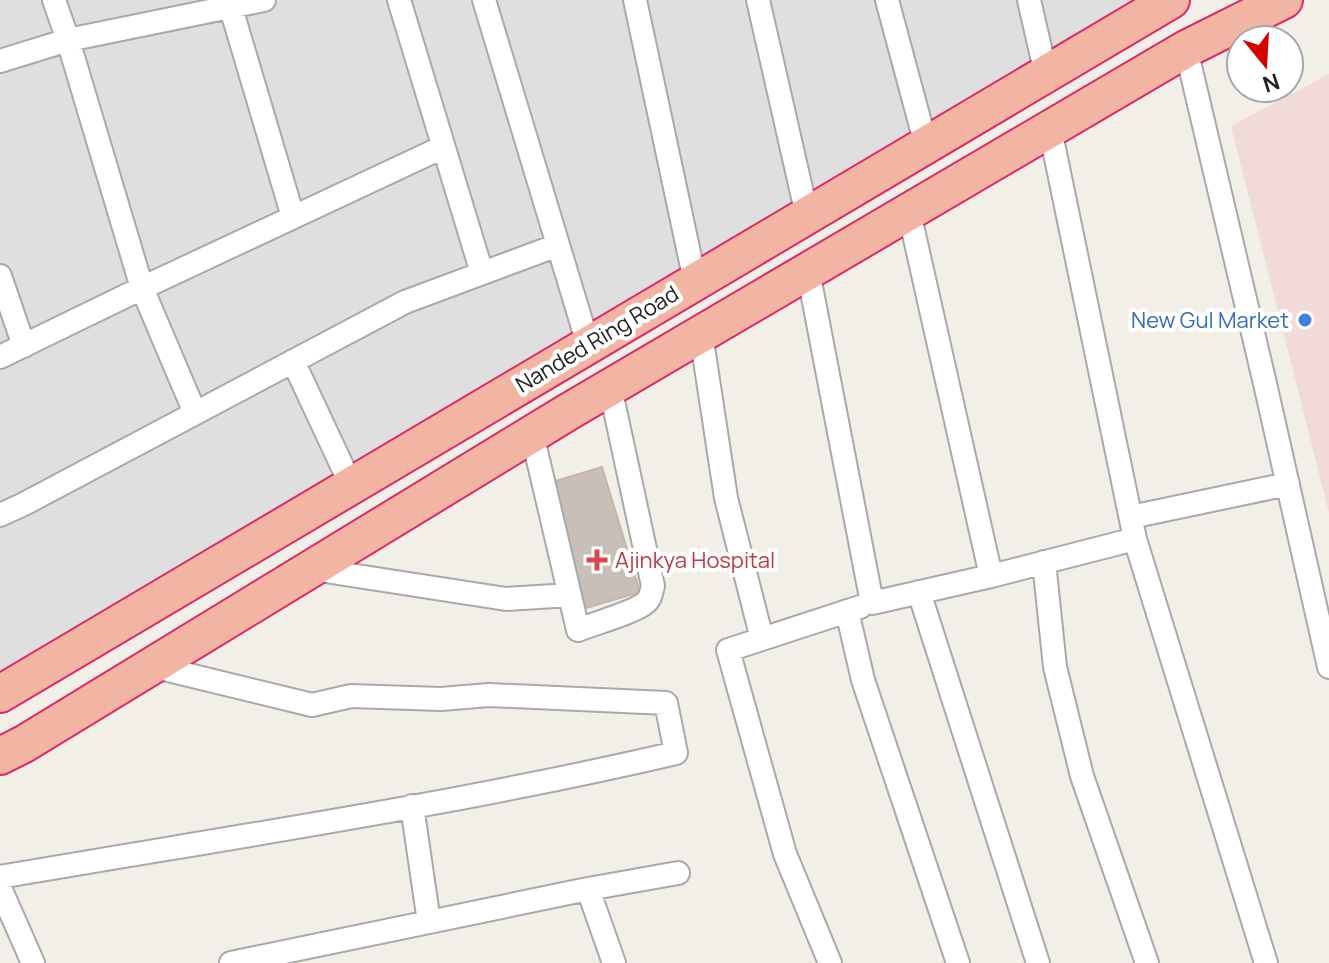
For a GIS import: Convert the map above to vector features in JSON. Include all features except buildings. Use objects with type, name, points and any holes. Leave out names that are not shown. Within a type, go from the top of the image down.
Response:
[{"type":"highway","name":"Nanded Ring Road","points":[[13,687],[1171,0]]},
{"type":"highway","points":[[0,756],[610,387],[1186,49],[1284,0]]},
{"type":"street","points":[[54,0],[142,288],[195,413]]},
{"type":"street","points":[[0,61],[68,40],[264,0]]},
{"type":"street","points":[[399,0],[482,273]]},
{"type":"street","points":[[484,0],[588,344]]},
{"type":"street","points":[[635,0],[695,281]]},
{"type":"street","points":[[758,0],[807,215]]},
{"type":"street","points":[[887,0],[926,145]]},
{"type":"street","points":[[1029,0],[1046,74]]},
{"type":"street","points":[[231,8],[293,217]]},
{"type":"street","points":[[1186,49],[1329,667]]},
{"type":"street","points":[[1050,129],[1133,528],[1266,963]]},
{"type":"street","points":[[0,357],[443,147]]},
{"type":"street","points":[[909,212],[991,576]]},
{"type":"street","points":[[0,515],[405,302],[558,245]]},
{"type":"street","points":[[808,271],[872,603]]},
{"type":"street","points":[[0,276],[24,346]]},
{"type":"street","points":[[701,334],[726,498],[762,639]]},
{"type":"street","points":[[293,361],[351,485]]},
{"type":"street","points":[[532,434],[578,630],[646,603],[653,586],[610,387]]},
{"type":"street","points":[[830,963],[785,854],[728,650],[872,603],[1044,562],[1133,528],[1288,484]]},
{"type":"street","points":[[1044,562],[1055,667],[1082,776],[1147,963]]},
{"type":"street","points":[[312,569],[506,599],[570,595]]},
{"type":"street","points":[[919,592],[1038,963]]},
{"type":"street","points":[[847,611],[863,680],[958,963]]},
{"type":"street","points":[[0,877],[412,806],[676,753],[666,703],[489,695],[441,699],[351,696],[312,705],[152,666]]},
{"type":"street","points":[[412,806],[429,922]]},
{"type":"street","points":[[231,963],[678,873]]},
{"type":"street","points":[[0,888],[33,963]]},
{"type":"street","points":[[588,889],[614,963]]},
{"type":"shaded area","points":[[0,0],[1195,0],[926,145],[0,698]]},
{"type":"shaded area","name":"New Gul Market","points":[[1329,74],[1329,513],[1231,126],[1272,104],[1305,104],[1305,87]]},
{"type":"place","name":"New Gul Market","points":[[1305,320]]},
{"type":"place","name":"Ajinkya Hospital","points":[[597,560]]}]
